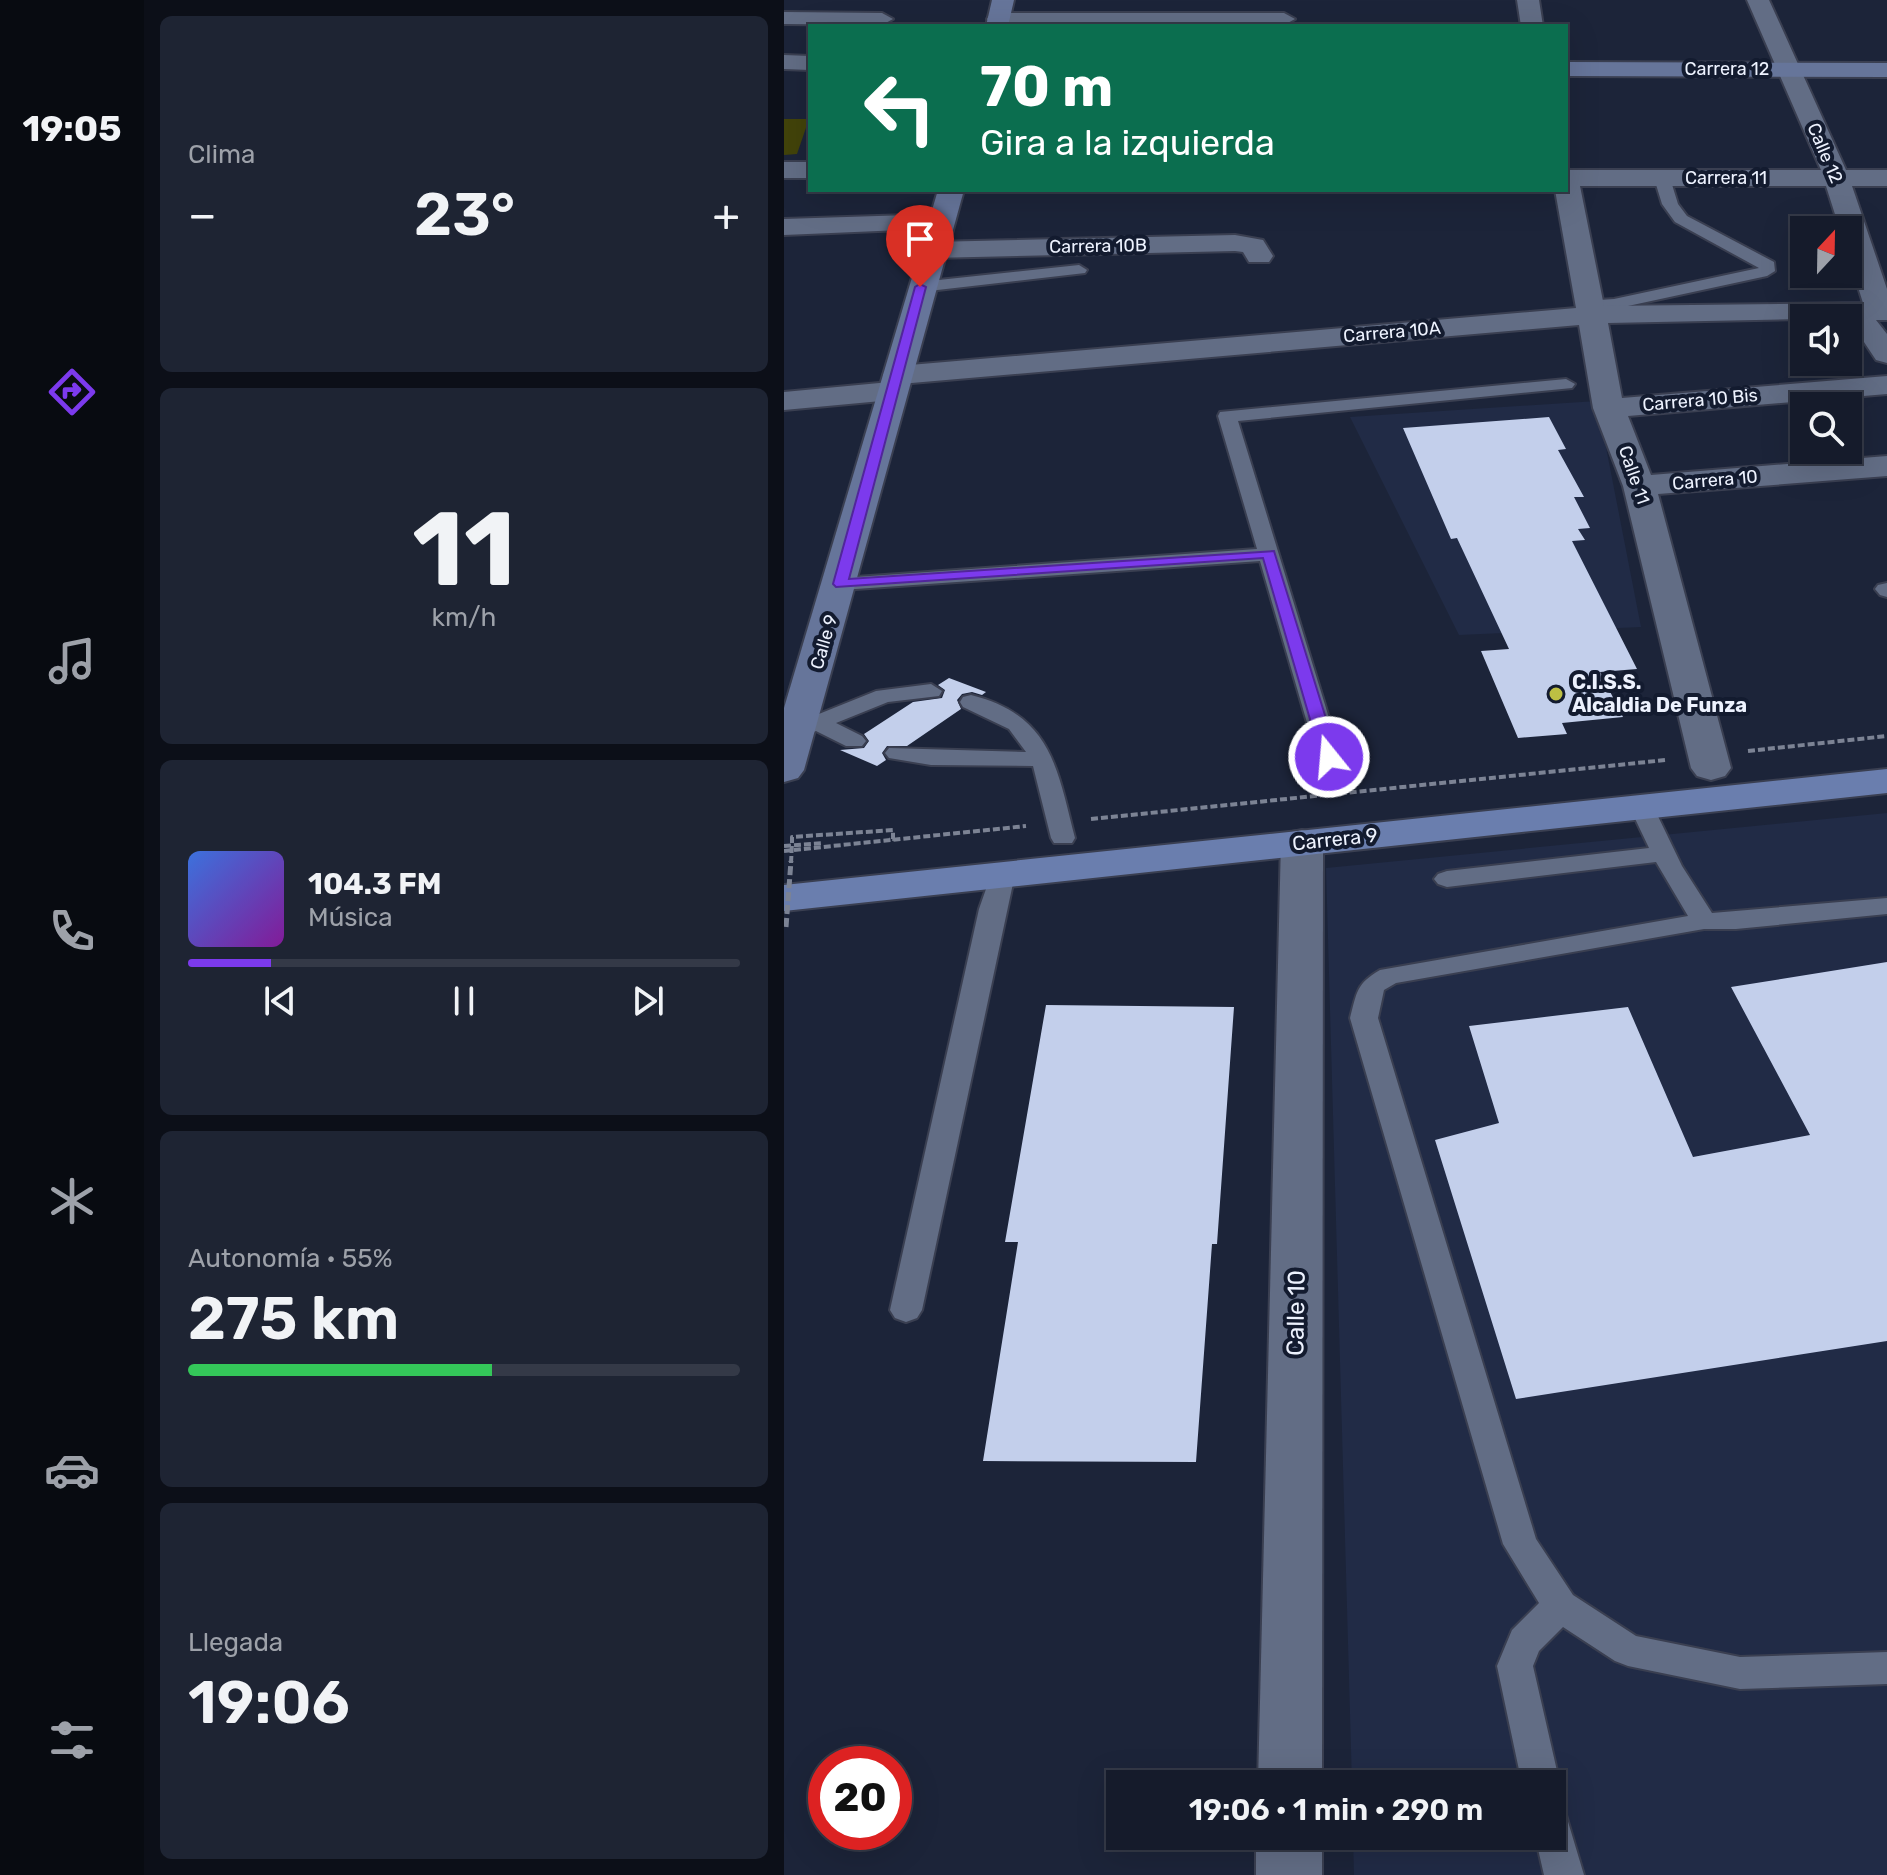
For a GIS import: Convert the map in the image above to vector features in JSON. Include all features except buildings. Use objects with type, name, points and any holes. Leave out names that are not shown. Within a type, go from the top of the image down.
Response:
[{"type":"main road","name":"Carrera 12","points":[[1568,69],[1887,70]]},
{"type":"main road","name":"Calle 9","points":[[784,770],[807,727],[797,688],[841,584],[920,287],[950,192]]},
{"type":"main road","name":"Carrera 9","points":[[788,855],[1061,830],[1710,762],[1887,750]]},
{"type":"main road","name":"Carrera 9","points":[[785,912],[1002,874],[1887,781]]},
{"type":"street","points":[[1528,0],[1532,24]]},
{"type":"street","name":"Calle 12","points":[[1758,0],[1837,179],[1887,354]]},
{"type":"street","points":[[999,15],[1284,15]]},
{"type":"street","points":[[784,18],[882,19]]},
{"type":"street","points":[[784,62],[808,63]]},
{"type":"street","points":[[784,170],[808,170]]},
{"type":"street","name":"Carrera 11","points":[[1568,179],[1887,178]]},
{"type":"street","name":"Calle 11","points":[[1568,189],[1609,408],[1639,486],[1710,762]]},
{"type":"street","points":[[784,227],[940,222]]},
{"type":"street","name":"Carrera 10B","points":[[931,250],[1235,243],[1253,246],[1259,256]]},
{"type":"street","name":"Carrera 10A","points":[[784,401],[895,383],[1591,310],[1874,311]]},
{"type":"street","name":"Carrera 10 Bis","points":[[1609,408],[1887,385]]},
{"type":"street","name":"Carrera 10","points":[[1639,486],[1887,466]]},
{"type":"street","name":"Calle 10","points":[[1290,1770],[1302,842]]},
{"type":"street","points":[[1289,1850],[1289,1875]]},
{"type":"lane","points":[[1591,310],[1767,271],[1768,265],[1681,219],[1670,204],[1662,178]]},
{"type":"lane","points":[[920,287],[1079,270]]},
{"type":"lane","points":[[1329,757],[1227,416],[1566,384]]},
{"type":"lane","points":[[841,584],[1269,554]]},
{"type":"lane","points":[[807,727],[884,696],[931,691]]},
{"type":"lane","points":[[971,702],[1017,724],[1043,759],[1061,830]]},
{"type":"lane","points":[[807,727],[854,741]]},
{"type":"lane","points":[[897,753],[931,758],[1043,759]]},
{"type":"lane","points":[[1641,806],[1664,854],[1704,921]]},
{"type":"lane","points":[[1447,879],[1664,854]]},
{"type":"lane","points":[[906,1310],[1002,874]]},
{"type":"lane","points":[[1887,906],[1736,921],[1704,921],[1389,976],[1372,986],[1364,1018],[1520,1544],[1560,1606],[1628,1650],[1740,1673],[1887,1668]]},
{"type":"lane","points":[[1538,1770],[1515,1666],[1525,1641],[1560,1606]]},
{"type":"lane","points":[[1558,1850],[1564,1875]]},
{"type":"path","points":[[784,848],[1061,830],[1710,762],[1887,736]]},
{"type":"path","points":[[784,848],[893,839],[893,830],[792,837],[788,855],[785,912]]},
{"type":"shaded area","points":[[784,119],[808,119],[797,154],[784,155]]},
{"type":"shaded area","points":[[1597,401],[1641,627],[1459,635],[1350,417]]},
{"type":"shaded area","points":[[1887,813],[1887,1875],[1354,1875],[1353,1850],[1566,1850],[1566,1770],[1352,1770],[1326,868]]},
{"type":"place","name":"C.I.S.S. Alcaldia De Funza","points":[[1556,694]]},
{"type":"route","points":[[920,287],[841,584],[1269,554],[1329,757]]}]
